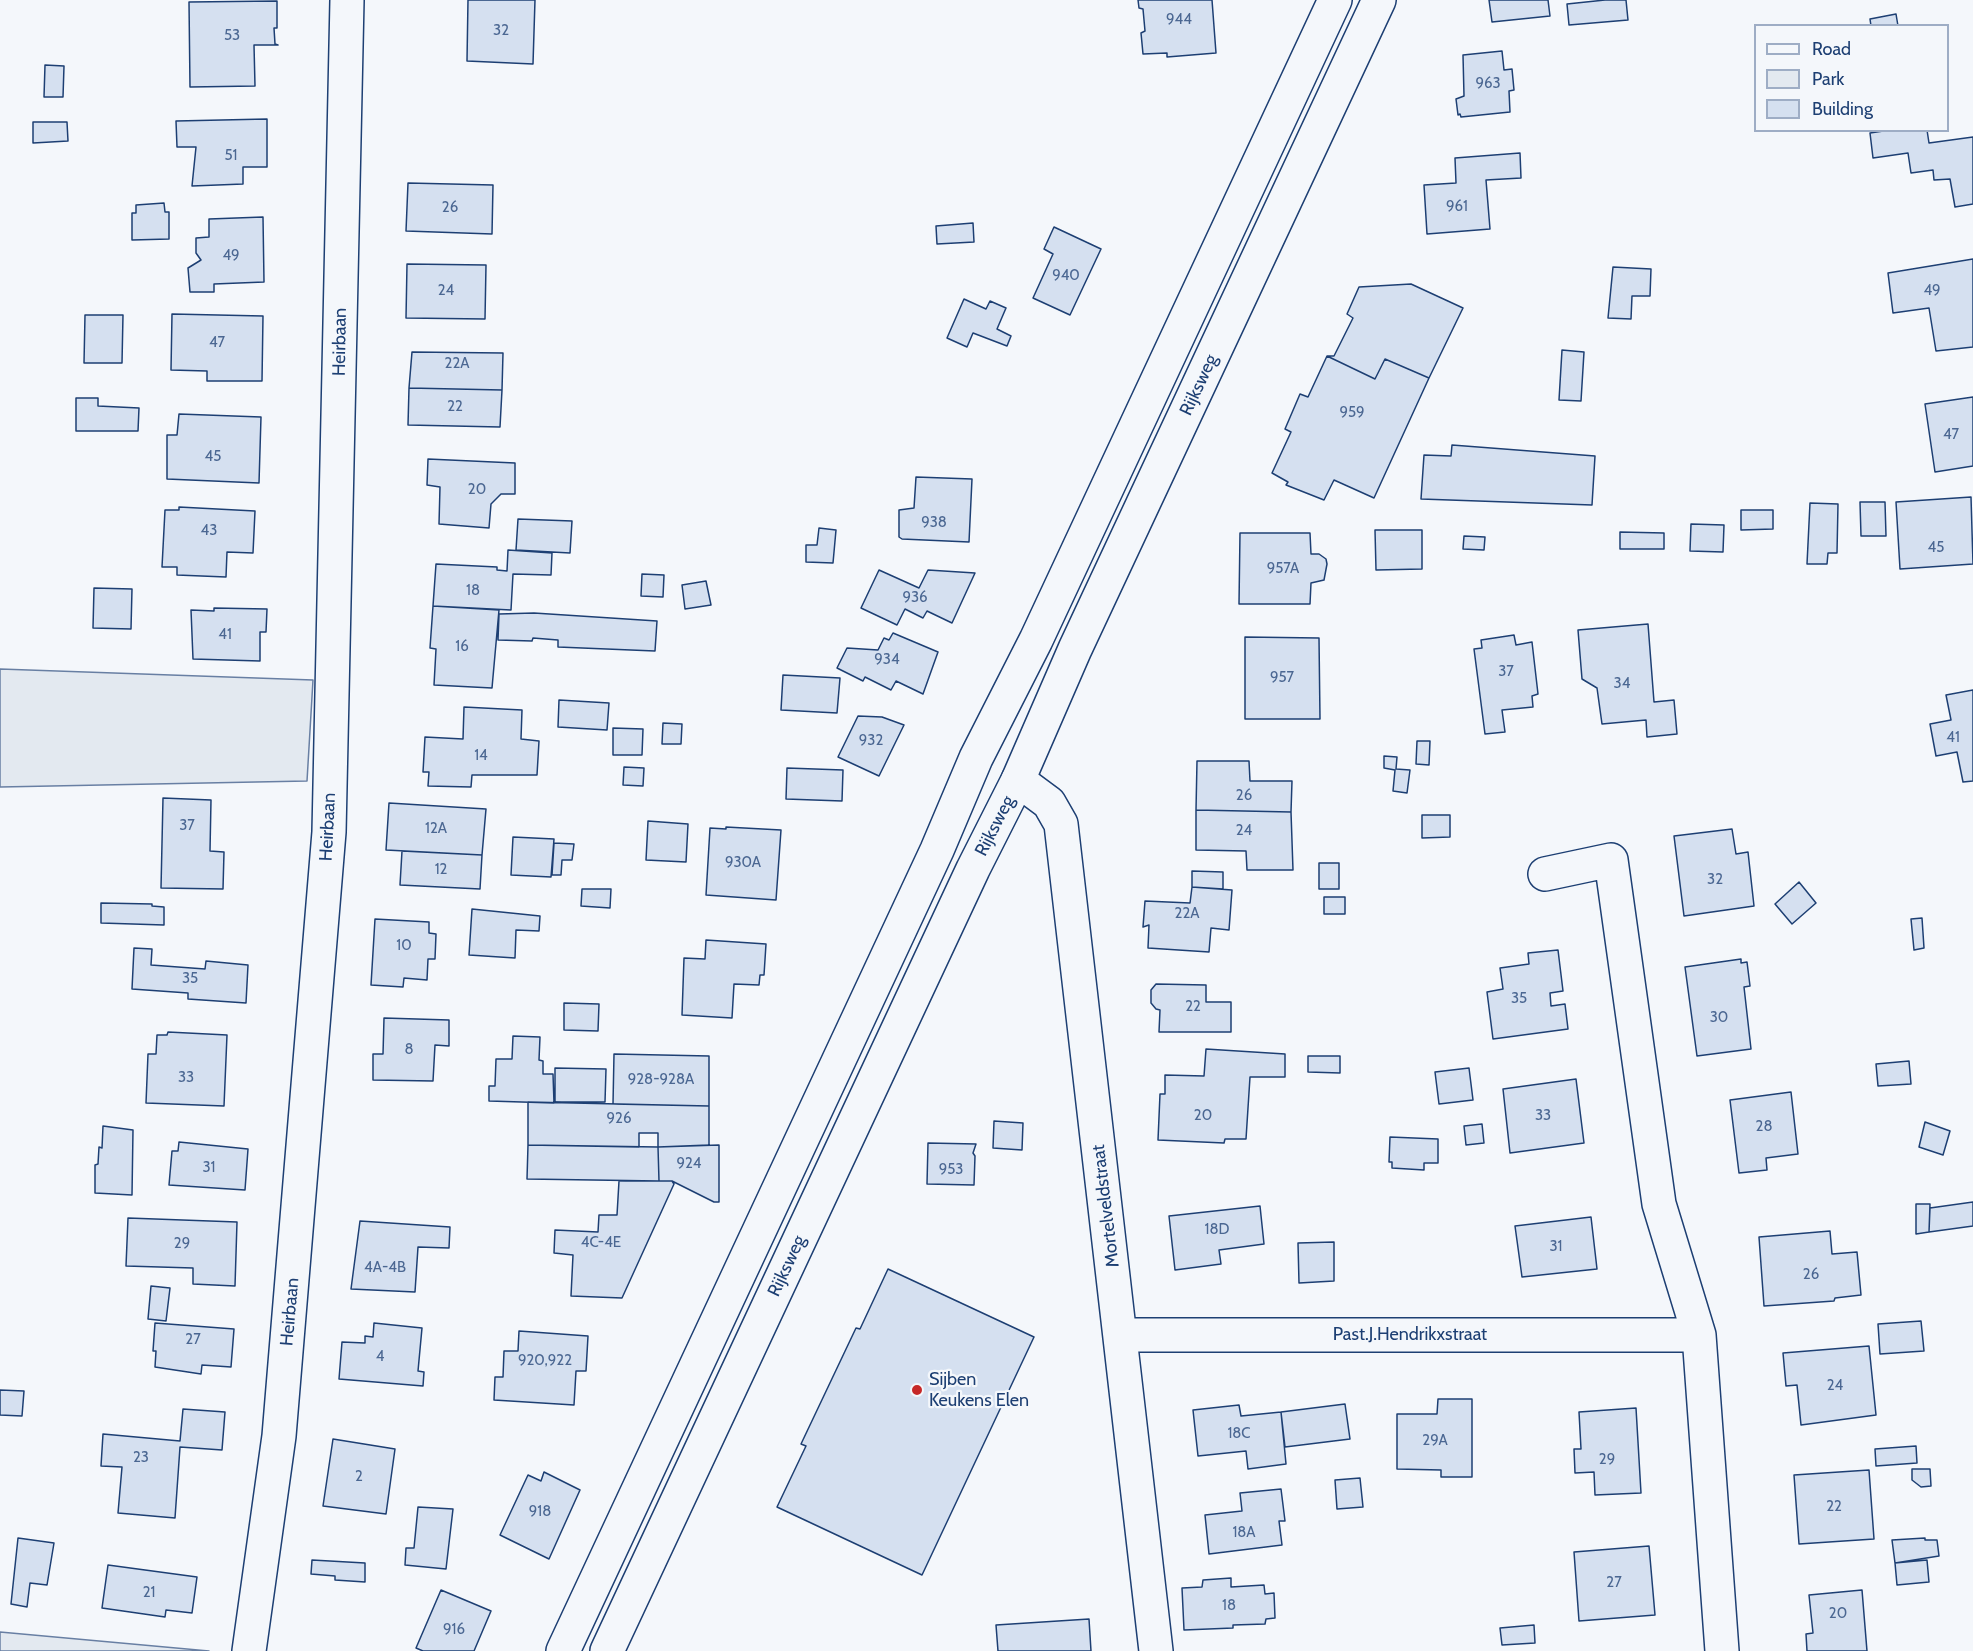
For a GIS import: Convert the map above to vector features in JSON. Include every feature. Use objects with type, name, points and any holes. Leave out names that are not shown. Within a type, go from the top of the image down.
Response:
[{"type":"street","name":"Heirbaan","points":[[249,1651],[279,1436],[329,832],[347,0]]},
{"type":"street","points":[[563,1651],[937,850],[976,758],[1036,640],[1335,0]]},
{"type":"street","name":"Rijksweg","points":[[607,1651],[968,880],[1018,780],[1075,649],[1379,0]]},
{"type":"street","name":"Mortelveldstraat","points":[[1018,780],[1049,803],[1060,824],[1156,1651]]},
{"type":"street","points":[[1545,874],[1611,860],[1659,1204],[1699,1335],[1722,1651]]},
{"type":"street","name":"Past.J.Hendrikxstraat","points":[[1121,1335],[1699,1335]]},
{"type":"green space","points":[[0,669],[313,680],[307,781],[0,787]]},
{"type":"green space","points":[[0,1632],[209,1651],[0,1651]]},
{"type":"building","points":[[468,0],[535,0],[533,64],[467,61]]},
{"type":"building","points":[[1138,0],[1212,0],[1216,53],[1167,57],[1167,53],[1143,54],[1141,33],[1145,31],[1143,9],[1139,8]]},
{"type":"building","points":[[1489,0],[1548,0],[1550,16],[1492,22]]},
{"type":"building","points":[[1626,0],[1628,20],[1569,25],[1567,4]]},
{"type":"building","points":[[277,1],[277,28],[274,28],[275,44],[278,45],[254,45],[255,86],[190,87],[189,2]]},
{"type":"building","points":[[1896,14],[1898,24],[1871,24],[1870,19]]},
{"type":"building","points":[[1502,51],[1504,70],[1512,69],[1514,90],[1509,91],[1510,112],[1461,117],[1460,114],[1458,115],[1456,99],[1464,96],[1463,55]]},
{"type":"building","points":[[45,65],[64,66],[63,97],[44,97]]},
{"type":"building","points":[[267,119],[267,167],[243,167],[243,184],[192,186],[196,147],[177,147],[176,121]]},
{"type":"building","points":[[33,122],[67,122],[68,141],[33,143]]},
{"type":"building","points":[[1927,132],[1929,143],[1973,137],[1973,204],[1955,207],[1950,179],[1934,180],[1933,170],[1911,173],[1908,153],[1873,158],[1870,133]]},
{"type":"building","points":[[1520,153],[1521,178],[1486,180],[1490,229],[1427,234],[1424,185],[1456,183],[1455,158]]},
{"type":"building","points":[[408,183],[493,185],[492,234],[406,231]]},
{"type":"building","points":[[164,203],[165,212],[169,212],[169,239],[132,240],[132,213],[136,213],[136,205]]},
{"type":"building","points":[[263,217],[264,282],[214,284],[214,292],[190,292],[188,268],[201,260],[196,253],[196,238],[209,237],[209,219]]},
{"type":"building","points":[[973,223],[974,242],[937,244],[936,226]]},
{"type":"building","points":[[1054,227],[1101,249],[1070,315],[1033,298],[1053,254],[1044,249]]},
{"type":"building","points":[[1973,259],[1973,347],[1936,351],[1929,308],[1893,313],[1888,273]]},
{"type":"building","points":[[407,264],[486,265],[485,319],[406,318]]},
{"type":"building","points":[[1613,267],[1651,269],[1650,296],[1632,296],[1631,319],[1608,318]]},
{"type":"building","points":[[1411,284],[1463,308],[1429,378],[1385,359],[1375,379],[1327,356],[1334,356],[1353,318],[1347,314],[1359,287]]},
{"type":"building","points":[[964,299],[986,309],[990,301],[1006,308],[997,329],[1011,336],[1007,346],[973,333],[967,347],[947,338]]},
{"type":"building","points":[[172,314],[263,316],[262,381],[207,381],[207,371],[171,370]]},
{"type":"building","points":[[85,315],[123,315],[122,363],[84,363]]},
{"type":"building","points":[[1562,350],[1584,352],[1581,401],[1559,400]]},
{"type":"building","points":[[412,352],[503,353],[502,390],[409,388]]},
{"type":"building","points":[[1327,356],[1375,379],[1385,359],[1429,378],[1374,498],[1334,480],[1324,500],[1286,485],[1288,482],[1272,473],[1291,432],[1285,429],[1300,394],[1308,397]]},
{"type":"building","points":[[409,388],[502,390],[500,427],[408,425]]},
{"type":"building","points":[[1973,397],[1973,466],[1935,472],[1925,404]]},
{"type":"building","points":[[76,398],[98,398],[98,406],[139,408],[138,431],[76,431]]},
{"type":"building","points":[[179,414],[261,417],[259,483],[167,479],[167,435],[177,435]]},
{"type":"building","points":[[1452,445],[1595,456],[1592,505],[1421,499],[1424,455],[1451,456]]},
{"type":"building","points":[[428,459],[515,463],[515,494],[501,494],[491,504],[489,528],[439,524],[440,487],[427,485]]},
{"type":"building","points":[[916,477],[972,479],[969,542],[899,537],[899,510],[914,508]]},
{"type":"building","points":[[1971,497],[1973,564],[1900,569],[1896,502]]},
{"type":"building","points":[[1860,502],[1885,502],[1886,536],[1861,536]]},
{"type":"building","points":[[1810,503],[1838,504],[1837,553],[1828,553],[1827,564],[1807,564]]},
{"type":"building","points":[[179,507],[255,511],[253,553],[227,552],[226,577],[177,575],[177,567],[162,567],[165,510],[179,510]]},
{"type":"building","points":[[1741,510],[1773,510],[1773,529],[1741,530]]},
{"type":"building","points":[[518,519],[572,521],[570,553],[516,550]]},
{"type":"building","points":[[1691,524],[1724,525],[1723,552],[1690,551]]},
{"type":"building","points":[[819,528],[836,530],[833,563],[806,562],[806,545],[817,545]]},
{"type":"building","points":[[1375,530],[1422,530],[1422,569],[1376,570]]},
{"type":"building","points":[[1620,532],[1664,533],[1664,549],[1620,549]]},
{"type":"building","points":[[1240,533],[1310,533],[1311,554],[1319,554],[1326,559],[1327,564],[1324,580],[1311,583],[1310,604],[1239,604]]},
{"type":"building","points":[[1464,536],[1485,537],[1484,550],[1463,549]]},
{"type":"building","points":[[508,550],[552,553],[551,575],[513,574],[511,610],[433,606],[436,564],[497,567],[497,570],[507,571]]},
{"type":"building","points":[[879,570],[919,588],[928,570],[975,573],[952,623],[927,611],[923,618],[905,609],[897,625],[861,608]]},
{"type":"building","points":[[642,574],[664,575],[663,597],[641,596]]},
{"type":"building","points":[[706,581],[711,605],[685,609],[682,585]]},
{"type":"building","points":[[94,588],[132,589],[131,629],[93,628]]},
{"type":"building","points":[[433,606],[499,610],[492,688],[434,685],[436,649],[430,648]]},
{"type":"building","points":[[214,608],[267,609],[266,632],[260,632],[260,661],[193,659],[191,610],[214,611]]},
{"type":"building","points":[[534,613],[657,621],[655,651],[558,647],[558,640],[533,638],[532,641],[498,640],[499,614]]},
{"type":"building","points":[[1648,624],[1654,702],[1674,700],[1677,734],[1647,737],[1646,720],[1602,724],[1597,688],[1582,679],[1578,630]]},
{"type":"building","points":[[893,633],[938,652],[923,694],[896,681],[891,690],[865,677],[863,681],[837,668],[847,648],[878,650],[884,638],[889,640]]},
{"type":"building","points":[[1514,635],[1516,645],[1532,642],[1538,694],[1532,696],[1533,707],[1502,710],[1505,732],[1485,734],[1474,649],[1482,648],[1481,640]]},
{"type":"building","points":[[1245,637],[1319,638],[1320,719],[1245,719]]},
{"type":"building","points":[[783,675],[840,678],[837,713],[781,710]]},
{"type":"building","points":[[1973,690],[1973,781],[1963,782],[1957,752],[1936,756],[1930,724],[1951,720],[1946,695]]},
{"type":"building","points":[[559,700],[609,703],[607,730],[558,727]]},
{"type":"building","points":[[464,707],[522,710],[521,739],[539,741],[537,775],[472,775],[471,787],[428,786],[429,772],[423,772],[425,737],[463,739]]},
{"type":"building","points":[[858,716],[882,717],[904,725],[879,776],[838,757]]},
{"type":"building","points":[[663,723],[682,724],[681,744],[662,744]]},
{"type":"building","points":[[613,728],[643,729],[642,755],[613,755]]},
{"type":"building","points":[[1417,741],[1430,741],[1429,765],[1416,764]]},
{"type":"building","points":[[1384,756],[1397,757],[1396,769],[1410,770],[1407,793],[1393,791],[1395,770],[1384,768]]},
{"type":"building","points":[[1197,761],[1249,761],[1250,781],[1292,781],[1291,812],[1196,810]]},
{"type":"building","points":[[624,767],[644,768],[643,786],[623,785]]},
{"type":"building","points":[[787,768],[843,770],[842,801],[786,799]]},
{"type":"building","points":[[163,798],[211,800],[210,851],[224,852],[223,889],[161,888]]},
{"type":"building","points":[[389,803],[486,809],[482,855],[386,850]]},
{"type":"building","points":[[1196,810],[1291,812],[1293,870],[1247,870],[1246,851],[1196,850]]},
{"type":"building","points":[[1422,815],[1450,815],[1450,837],[1422,838]]},
{"type":"building","points":[[648,821],[688,824],[686,862],[646,860]]},
{"type":"building","points":[[726,827],[781,830],[776,900],[706,895],[710,828],[726,829]]},
{"type":"building","points":[[1732,829],[1736,854],[1748,852],[1754,906],[1684,916],[1674,836]]},
{"type":"building","points":[[513,837],[554,839],[551,877],[511,875]]},
{"type":"building","points":[[554,843],[574,844],[572,860],[562,860],[561,875],[552,875]]},
{"type":"building","points":[[402,851],[482,855],[480,889],[400,885]]},
{"type":"building","points":[[1319,863],[1339,863],[1339,889],[1319,889]]},
{"type":"building","points":[[1192,871],[1223,872],[1223,889],[1192,887]]},
{"type":"building","points":[[1799,882],[1816,903],[1792,924],[1775,904]]},
{"type":"building","points":[[1192,887],[1232,890],[1229,930],[1211,928],[1209,952],[1148,948],[1149,925],[1143,927],[1145,901],[1190,903]]},
{"type":"building","points":[[582,889],[611,889],[610,908],[581,906]]},
{"type":"building","points":[[1324,897],[1345,897],[1345,914],[1324,914]]},
{"type":"building","points":[[101,903],[152,904],[152,906],[164,907],[164,925],[101,923]]},
{"type":"building","points":[[472,909],[540,916],[539,931],[516,930],[515,958],[469,955]]},
{"type":"building","points":[[1922,918],[1924,948],[1914,950],[1911,919]]},
{"type":"building","points":[[375,919],[429,922],[429,933],[436,934],[435,959],[428,959],[427,980],[404,978],[403,987],[371,985]]},
{"type":"building","points":[[706,940],[766,944],[764,975],[760,975],[759,985],[734,984],[732,1018],[682,1015],[684,958],[705,959]]},
{"type":"building","points":[[134,948],[152,949],[151,965],[205,969],[206,961],[248,965],[246,1003],[188,999],[188,993],[132,989]]},
{"type":"building","points":[[1558,950],[1563,991],[1550,993],[1551,1006],[1565,1004],[1568,1029],[1493,1039],[1487,992],[1503,989],[1500,968],[1529,964],[1528,953]]},
{"type":"building","points":[[1741,959],[1741,963],[1747,962],[1750,986],[1744,987],[1751,1049],[1697,1056],[1685,967]]},
{"type":"building","points":[[1156,984],[1206,985],[1206,1002],[1231,1002],[1231,1032],[1159,1032],[1160,1010],[1151,1003],[1151,990]]},
{"type":"building","points":[[564,1003],[599,1004],[598,1031],[564,1030]]},
{"type":"building","points":[[384,1018],[449,1020],[449,1046],[435,1045],[433,1081],[373,1080],[373,1054],[383,1054]]},
{"type":"building","points":[[168,1032],[227,1035],[224,1106],[146,1103],[148,1054],[156,1054],[157,1035],[167,1035]]},
{"type":"building","points":[[513,1036],[540,1037],[539,1060],[543,1061],[543,1074],[553,1074],[554,1103],[489,1101],[489,1086],[495,1086],[496,1059],[512,1059]]},
{"type":"building","points":[[1206,1049],[1285,1054],[1285,1077],[1250,1077],[1246,1139],[1225,1139],[1224,1143],[1158,1140],[1160,1094],[1165,1094],[1165,1075],[1204,1076]]},
{"type":"building","points":[[614,1054],[709,1056],[709,1106],[613,1104]]},
{"type":"building","points":[[1308,1056],[1340,1056],[1340,1073],[1308,1072]]},
{"type":"building","points":[[1909,1061],[1911,1084],[1878,1086],[1876,1064]]},
{"type":"building","points":[[555,1068],[606,1069],[605,1102],[555,1102]]},
{"type":"building","points":[[1469,1068],[1473,1100],[1439,1104],[1435,1072]]},
{"type":"building","points":[[1576,1079],[1584,1143],[1510,1153],[1503,1089]]},
{"type":"building","points":[[1791,1092],[1798,1154],[1766,1158],[1767,1170],[1739,1173],[1730,1100]]},
{"type":"building","points":[[528,1102],[709,1106],[709,1145],[658,1147],[658,1133],[639,1133],[639,1147],[528,1145]]},
{"type":"building","points":[[994,1121],[1023,1123],[1022,1150],[993,1148]]},
{"type":"building","points":[[1925,1122],[1950,1131],[1943,1155],[1919,1147]]},
{"type":"building","points":[[1482,1124],[1484,1143],[1466,1145],[1464,1126]]},
{"type":"building","points":[[103,1126],[133,1130],[132,1195],[95,1193],[95,1165],[98,1164],[99,1147],[102,1148]]},
{"type":"building","points":[[1390,1137],[1438,1139],[1438,1163],[1424,1163],[1424,1170],[1392,1168],[1392,1162],[1389,1162]]},
{"type":"building","points":[[179,1142],[248,1149],[245,1190],[169,1185],[172,1151],[178,1151]]},
{"type":"building","points":[[928,1143],[976,1144],[973,1153],[975,1156],[974,1185],[927,1184]]},
{"type":"building","points":[[528,1145],[658,1147],[659,1181],[527,1179]]},
{"type":"building","points":[[719,1145],[719,1202],[714,1202],[672,1181],[659,1181],[658,1147]]},
{"type":"building","points":[[619,1181],[672,1181],[674,1184],[622,1298],[571,1296],[573,1255],[554,1253],[555,1230],[598,1232],[599,1215],[617,1215]]},
{"type":"building","points":[[1973,1202],[1973,1226],[1929,1232],[1930,1208]]},
{"type":"building","points":[[1916,1204],[1930,1204],[1929,1232],[1916,1234]]},
{"type":"building","points":[[1260,1206],[1264,1244],[1219,1250],[1221,1264],[1175,1270],[1169,1216]]},
{"type":"building","points":[[1591,1217],[1597,1269],[1522,1277],[1515,1226]]},
{"type":"building","points":[[128,1218],[237,1222],[235,1286],[193,1284],[193,1268],[126,1266]]},
{"type":"building","points":[[360,1221],[450,1227],[449,1248],[418,1247],[415,1292],[351,1289]]},
{"type":"building","points":[[1830,1231],[1832,1254],[1857,1252],[1861,1295],[1835,1298],[1834,1301],[1764,1306],[1759,1237]]},
{"type":"building","points":[[1334,1242],[1334,1281],[1299,1283],[1298,1243]]},
{"type":"building","name":"Sijben Keukens Elen","points":[[888,1269],[1034,1337],[922,1575],[777,1507],[806,1446],[801,1444],[856,1328],[860,1329]]},
{"type":"building","points":[[151,1286],[170,1288],[166,1321],[148,1319]]},
{"type":"building","points":[[1921,1321],[1924,1351],[1880,1354],[1878,1324]]},
{"type":"building","points":[[155,1323],[234,1329],[231,1367],[202,1365],[201,1374],[155,1367],[156,1351],[153,1351]]},
{"type":"building","points":[[374,1323],[422,1328],[418,1371],[424,1372],[423,1386],[339,1379],[342,1342],[365,1343],[365,1336],[373,1337]]},
{"type":"building","points":[[519,1331],[588,1336],[586,1371],[576,1371],[574,1405],[494,1400],[495,1377],[503,1377],[504,1351],[518,1351]]},
{"type":"building","points":[[1869,1346],[1876,1415],[1801,1425],[1797,1385],[1786,1386],[1783,1353]]},
{"type":"building","points":[[0,1390],[24,1391],[22,1416],[0,1415]]},
{"type":"building","points":[[1438,1399],[1472,1399],[1472,1477],[1441,1477],[1441,1470],[1397,1469],[1397,1414],[1437,1414]]},
{"type":"building","points":[[1345,1404],[1350,1439],[1285,1447],[1281,1412]]},
{"type":"building","points":[[1239,1405],[1241,1416],[1281,1412],[1286,1464],[1248,1469],[1246,1451],[1198,1456],[1193,1410]]},
{"type":"building","points":[[1636,1408],[1641,1493],[1595,1495],[1594,1472],[1575,1473],[1574,1449],[1581,1449],[1579,1412]]},
{"type":"building","points":[[183,1409],[225,1412],[222,1450],[180,1447],[175,1518],[118,1513],[122,1467],[101,1466],[103,1434],[180,1441]]},
{"type":"building","points":[[333,1439],[395,1449],[386,1514],[323,1506]]},
{"type":"building","points":[[1916,1446],[1917,1463],[1876,1466],[1875,1449]]},
{"type":"building","points":[[1912,1469],[1930,1469],[1931,1486],[1921,1487],[1912,1480]]},
{"type":"building","points":[[1869,1470],[1874,1539],[1799,1544],[1794,1475]]},
{"type":"building","points":[[544,1472],[580,1490],[549,1559],[500,1535],[528,1475],[541,1481]]},
{"type":"building","points":[[1360,1478],[1363,1507],[1337,1509],[1335,1480]]},
{"type":"building","points":[[1281,1489],[1285,1521],[1279,1521],[1282,1545],[1209,1554],[1205,1515],[1242,1511],[1240,1493]]},
{"type":"building","points":[[418,1507],[453,1509],[446,1569],[405,1565],[406,1548],[414,1548]]},
{"type":"building","points":[[18,1538],[54,1543],[47,1585],[30,1583],[27,1607],[11,1604]]},
{"type":"building","points":[[1925,1538],[1925,1540],[1937,1540],[1939,1556],[1895,1563],[1892,1540]]},
{"type":"building","points":[[1649,1546],[1655,1615],[1579,1621],[1574,1552]]},
{"type":"building","points":[[312,1560],[365,1563],[365,1582],[335,1580],[335,1576],[311,1574]]},
{"type":"building","points":[[1927,1560],[1929,1582],[1897,1585],[1895,1563]]},
{"type":"building","points":[[108,1565],[197,1577],[192,1613],[166,1610],[165,1617],[102,1608]]},
{"type":"building","points":[[1231,1578],[1231,1587],[1264,1585],[1265,1594],[1274,1593],[1275,1618],[1266,1619],[1265,1624],[1184,1630],[1182,1588],[1202,1587],[1203,1580]]},
{"type":"building","points":[[441,1590],[491,1611],[474,1651],[423,1651],[416,1648]]},
{"type":"building","points":[[1862,1590],[1867,1651],[1807,1651],[1806,1634],[1813,1633],[1809,1595]]},
{"type":"building","points":[[1089,1619],[1091,1651],[998,1651],[996,1625]]},
{"type":"building","points":[[1534,1625],[1535,1643],[1502,1645],[1500,1628]]},
{"type":"place","name":"Sijben Keukens Elen","points":[[917,1390]]}]
